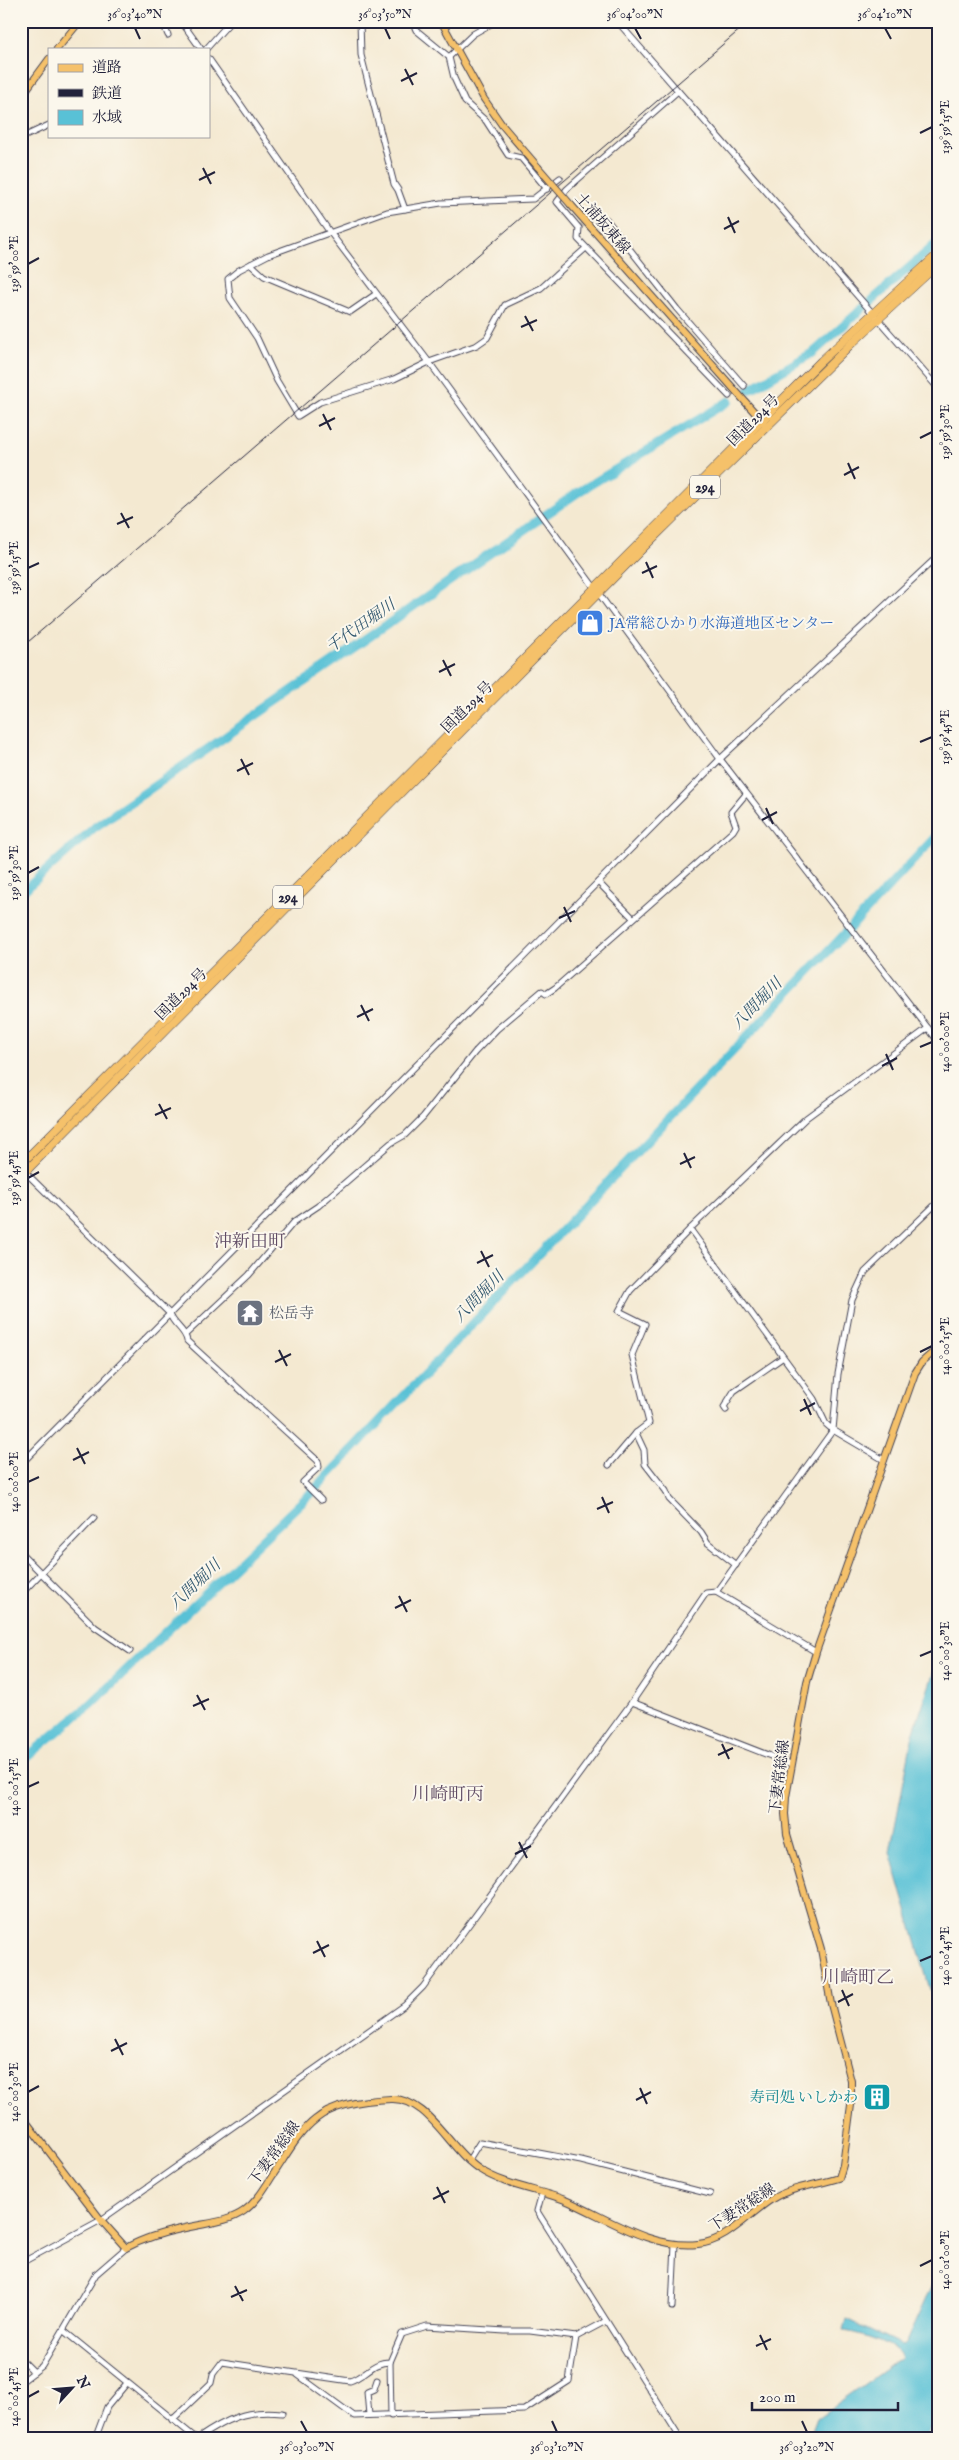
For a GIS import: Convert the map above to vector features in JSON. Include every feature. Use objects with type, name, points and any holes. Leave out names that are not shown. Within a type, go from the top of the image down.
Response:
[{"type":"highway","name":"国道294号","points":[[22,1170],[764,423],[938,254]]},
{"type":"highway","name":"国道294号","points":[[874,316],[938,264]]},
{"type":"main road","points":[[58,48],[80,21]]},
{"type":"main road","name":"土浦坂東線","points":[[441,21],[492,111],[571,205],[764,423]]},
{"type":"main road","points":[[21,97],[48,60]]},
{"type":"main road","name":"下妻常総線","points":[[126,2248],[166,2232],[220,2221],[244,2211],[260,2194],[316,2118],[350,2105],[390,2099],[409,2101],[428,2116],[468,2161],[496,2179],[565,2200],[635,2234],[676,2244],[694,2245],[710,2242],[722,2236],[772,2198],[839,2178],[842,2172],[851,2105],[851,2082],[831,2004],[821,1949],[787,1834],[785,1814],[791,1764],[807,1682],[816,1652],[915,1373],[922,1362],[938,1348]]},
{"type":"main road","points":[[21,2115],[101,2220],[126,2248]]},
{"type":"street","points":[[162,21],[168,35]]},
{"type":"street","points":[[182,21],[201,48]]},
{"type":"street","points":[[207,48],[231,21]]},
{"type":"street","points":[[360,21],[361,55],[394,184],[405,209]]},
{"type":"street","points":[[412,21],[416,30],[449,57],[454,78],[464,102],[486,121],[508,154],[521,158],[547,189]]},
{"type":"street","points":[[449,57],[473,34],[496,21]]},
{"type":"street","points":[[617,21],[938,388]]},
{"type":"street","points":[[210,60],[329,232],[429,362],[746,794],[844,918],[938,1042]]},
{"type":"street","points":[[678,91],[567,188],[557,202],[579,228],[578,240],[729,396]]},
{"type":"street","points":[[21,138],[48,126]]},
{"type":"street","points":[[560,178],[533,199],[441,204],[405,209],[387,212],[329,232],[251,264],[228,279],[228,293],[257,338],[277,381],[298,416],[320,402],[394,378],[429,362],[477,345],[487,338],[506,305],[541,288],[586,248]]},
{"type":"street","points":[[593,215],[606,219],[671,302],[744,386]]},
{"type":"street","points":[[251,264],[264,276],[350,312],[376,294]]},
{"type":"street","points":[[21,1464],[720,759],[938,556]]},
{"type":"street","points":[[186,1334],[249,1275],[294,1222],[318,1206],[423,1117],[475,1052],[497,1030],[542,991],[546,994],[555,988],[733,831],[736,826],[731,812],[746,794]]},
{"type":"street","points":[[598,882],[633,918]]},
{"type":"street","points":[[609,1465],[636,1433],[649,1423],[632,1355],[645,1324],[619,1311],[630,1291],[690,1229],[806,1118],[928,1028]]},
{"type":"street","points":[[22,1170],[170,1314],[172,1321],[186,1334],[187,1341],[318,1461],[318,1467],[303,1482],[321,1500]]},
{"type":"street","points":[[21,2263],[101,2220],[391,2016],[423,1987],[632,1702],[706,1594],[716,1592],[833,1430],[838,1374],[857,1286],[865,1272],[938,1202]]},
{"type":"street","points":[[690,1229],[738,1293],[782,1358],[814,1399],[826,1424],[884,1460]]},
{"type":"street","points":[[726,1410],[724,1407],[734,1391],[782,1358]]},
{"type":"street","points":[[636,1433],[644,1450],[645,1464],[670,1499],[701,1532],[708,1543],[736,1565]]},
{"type":"street","points":[[21,1594],[94,1518]]},
{"type":"street","points":[[21,1553],[95,1627],[130,1651]]},
{"type":"street","points":[[716,1592],[816,1652]]},
{"type":"street","points":[[632,1702],[791,1764]]},
{"type":"street","points":[[468,2161],[480,2142],[581,2161],[710,2194]]},
{"type":"street","points":[[542,2193],[538,2211],[681,2439]]},
{"type":"street","points":[[672,2307],[676,2244]]},
{"type":"street","points":[[21,2382],[42,2366],[96,2274],[126,2248]]},
{"type":"street","points":[[391,2416],[390,2362],[402,2334],[427,2326],[505,2332],[530,2331],[576,2337],[606,2321]]},
{"type":"street","points":[[64,2331],[197,2439],[223,2421],[261,2411],[282,2413]]},
{"type":"street","points":[[296,2373],[354,2416],[524,2410],[569,2381],[576,2337]]},
{"type":"street","points":[[21,2359],[34,2372]]},
{"type":"street","points":[[172,2420],[211,2383],[213,2374],[222,2362],[350,2381],[357,2379],[372,2366],[380,2362],[390,2362]]},
{"type":"street","points":[[369,2415],[367,2392],[374,2389],[377,2380]]},
{"type":"street","points":[[95,2439],[107,2407],[127,2383]]},
{"type":"street","points":[[21,2424],[30,2439]]},
{"type":"water","points":[[938,1659],[938,2017],[890,1852],[913,1734]]},
{"type":"water","points":[[938,2272],[938,2417],[924,2439],[809,2439],[817,2418],[901,2358],[898,2353],[885,2344],[867,2336],[844,2331],[847,2319],[902,2345],[906,2342]]},
{"type":"waterway","name":"千代田堀川","points":[[868,304],[938,242]]},
{"type":"waterway","name":"千代田堀川","points":[[749,390],[814,352],[863,308]]},
{"type":"waterway","name":"千代田堀川","points":[[21,893],[95,827],[580,491],[729,401]]},
{"type":"waterway","name":"八間堀川","points":[[21,1762],[92,1703],[314,1490],[938,834]]},
{"type":"tunnel","points":[[579,228],[593,215]]},
{"type":"railway","points":[[21,648],[750,21]]},
{"type":"place","name":"JA常総ひかり水海道地区センター","points":[[590,623]]},
{"type":"place","name":"松岳寺","points":[[250,1313]]},
{"type":"place","name":"寿司処 いしかわ","points":[[877,2097]]},
{"type":"district","name":"沖新田町","points":[[250,1241]]},
{"type":"district","name":"川崎町丙","points":[[448,1794]]},
{"type":"district","name":"川崎町乙","points":[[858,1977]]}]
